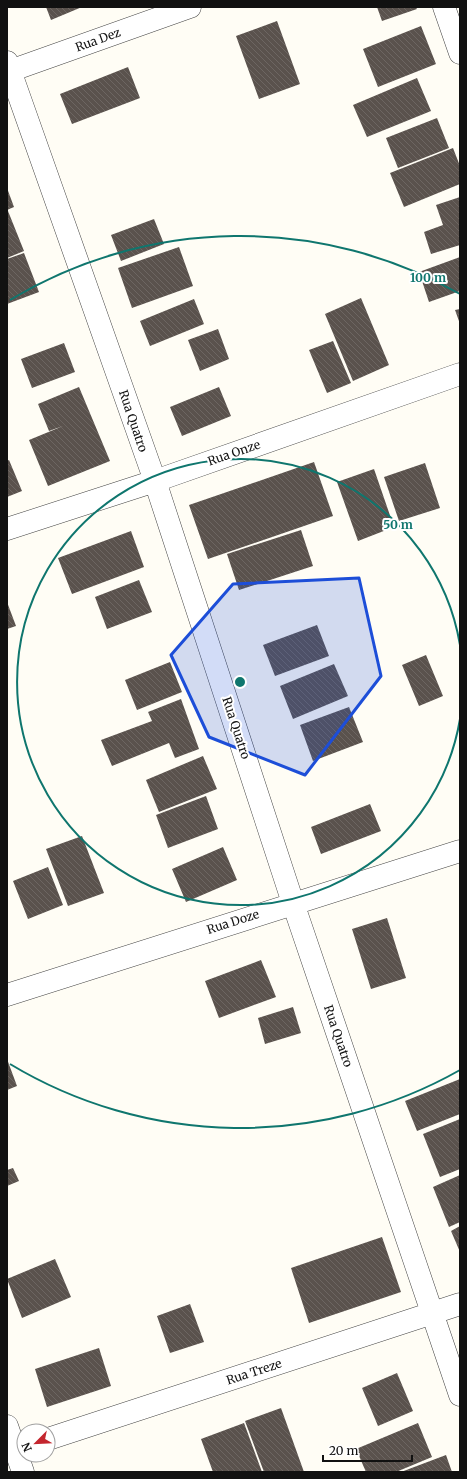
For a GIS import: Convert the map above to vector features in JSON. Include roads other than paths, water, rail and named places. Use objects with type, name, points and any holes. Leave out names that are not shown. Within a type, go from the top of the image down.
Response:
[{"type":"street","name":"Rua Dez","points":[[8,69],[190,7]]},
{"type":"street","points":[[444,7],[460,53]]},
{"type":"street","name":"Rua Quatro","points":[[8,69],[155,481],[293,903],[460,1396]]},
{"type":"street","name":"Rua Onze","points":[[7,529],[155,481],[460,374]]},
{"type":"street","name":"Rua Doze","points":[[7,995],[460,851]]},
{"type":"street","name":"Rua Treze","points":[[56,1436],[460,1304]]},
{"type":"street","points":[[7,1426],[23,1472]]}]
